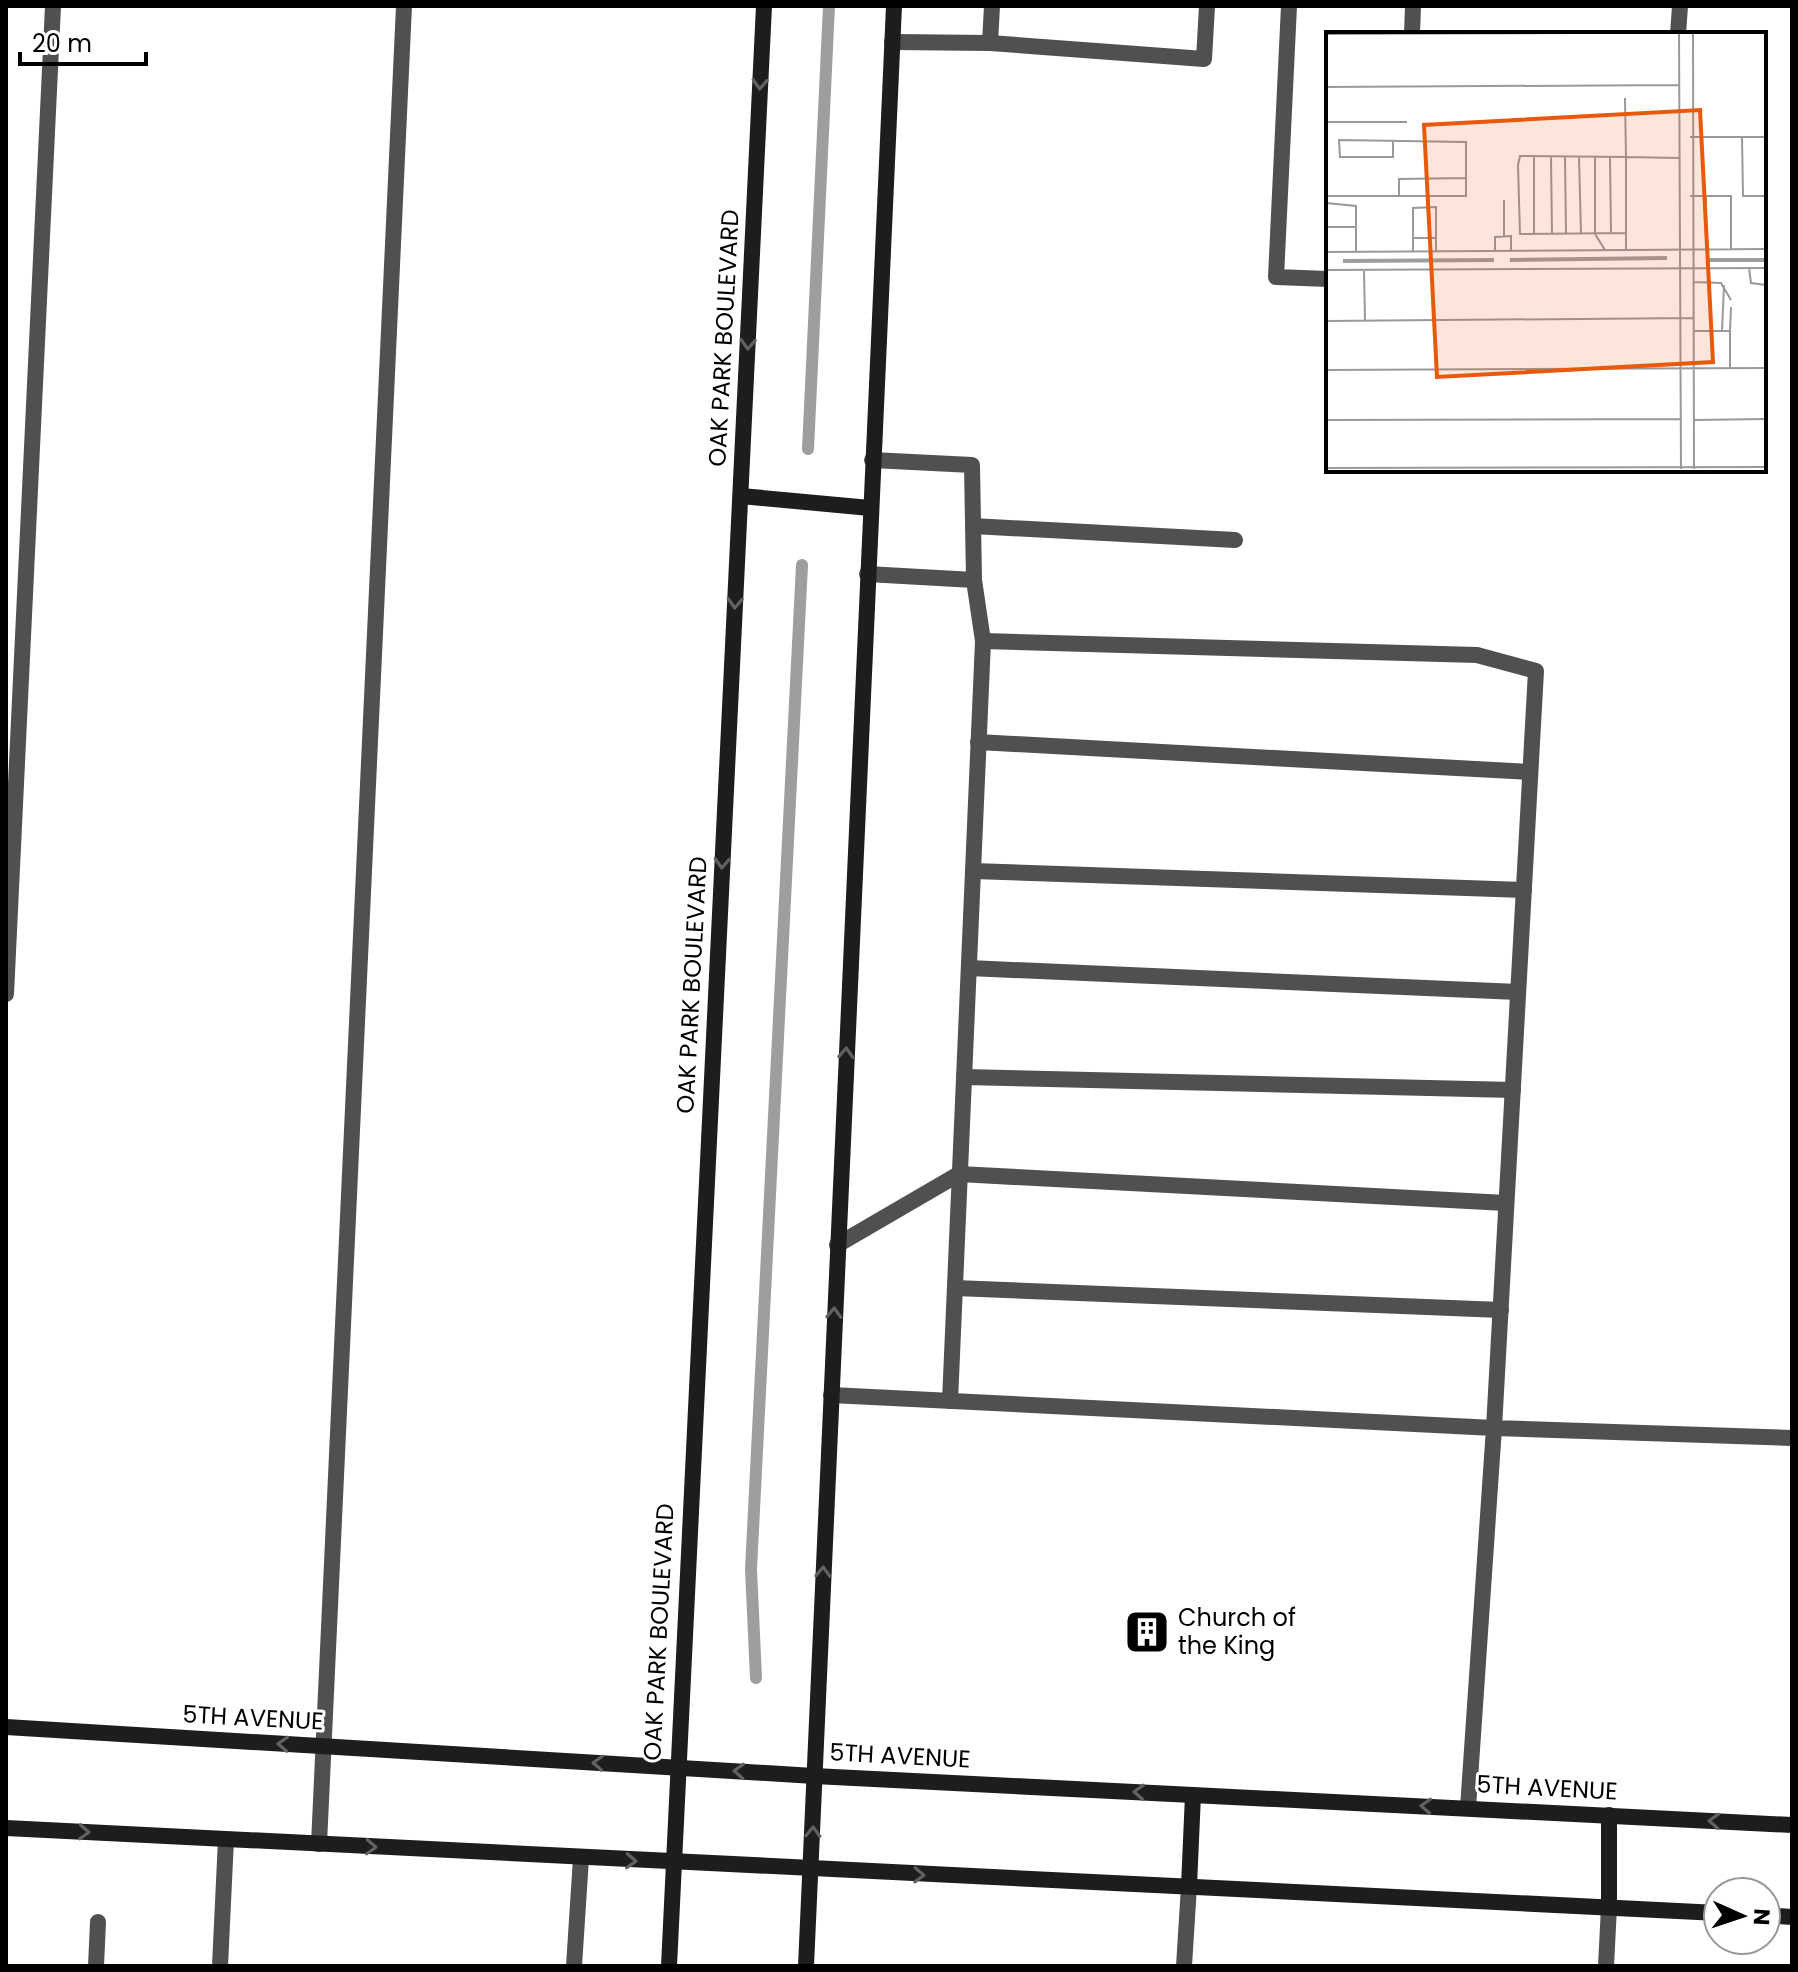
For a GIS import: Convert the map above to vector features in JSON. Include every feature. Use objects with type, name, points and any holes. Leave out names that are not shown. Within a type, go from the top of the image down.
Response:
[{"type":"street","points":[[6,994],[53,6]]},
{"type":"street","points":[[319,1844],[404,6]]},
{"type":"street","name":"OAK PARK BOULEVARD","points":[[669,1966],[676,1768],[764,6]]},
{"type":"street","points":[[806,1966],[894,6]]},
{"type":"street","points":[[990,43],[992,6]]},
{"type":"street","points":[[892,42],[990,43],[1204,59],[1207,6]]},
{"type":"street","points":[[1289,6],[1276,277],[1326,279]]},
{"type":"street","points":[[1412,32],[1413,6]]},
{"type":"street","points":[[1678,32],[1680,6]]},
{"type":"street","points":[[872,460],[972,465],[974,580],[983,641],[950,1401]]},
{"type":"street","points":[[741,496],[870,508]]},
{"type":"street","points":[[973,526],[1235,540]]},
{"type":"street","points":[[867,574],[974,580]]},
{"type":"street","points":[[983,641],[1477,655],[1536,671],[1494,1428],[1468,1808]]},
{"type":"street","points":[[978,742],[1530,772]]},
{"type":"street","points":[[973,871],[1524,890]]},
{"type":"street","points":[[969,968],[1518,992]]},
{"type":"street","points":[[964,1077],[1513,1090]]},
{"type":"street","points":[[837,1245],[959,1174],[1506,1203]]},
{"type":"street","points":[[955,1288],[1501,1310]]},
{"type":"street","points":[[831,1395],[1494,1428],[1792,1438]]},
{"type":"street","name":"5TH AVENUE","points":[[6,1727],[814,1776],[1792,1825]]},
{"type":"street","points":[[1184,1966],[1193,1795]]},
{"type":"street","points":[[1606,1966],[1609,1815]]},
{"type":"street","points":[[6,1828],[1702,1912]]},
{"type":"street","points":[[220,1966],[226,1839]]},
{"type":"street","points":[[574,1966],[581,1858]]},
{"type":"street","points":[[96,1966],[98,1922]]},
{"type":"waterway","points":[[808,449],[829,6]]},
{"type":"waterway","points":[[756,1678],[751,1569],[802,565]]},
{"type":"place","name":"Church of the King","points":[[1147,1632]]}]
